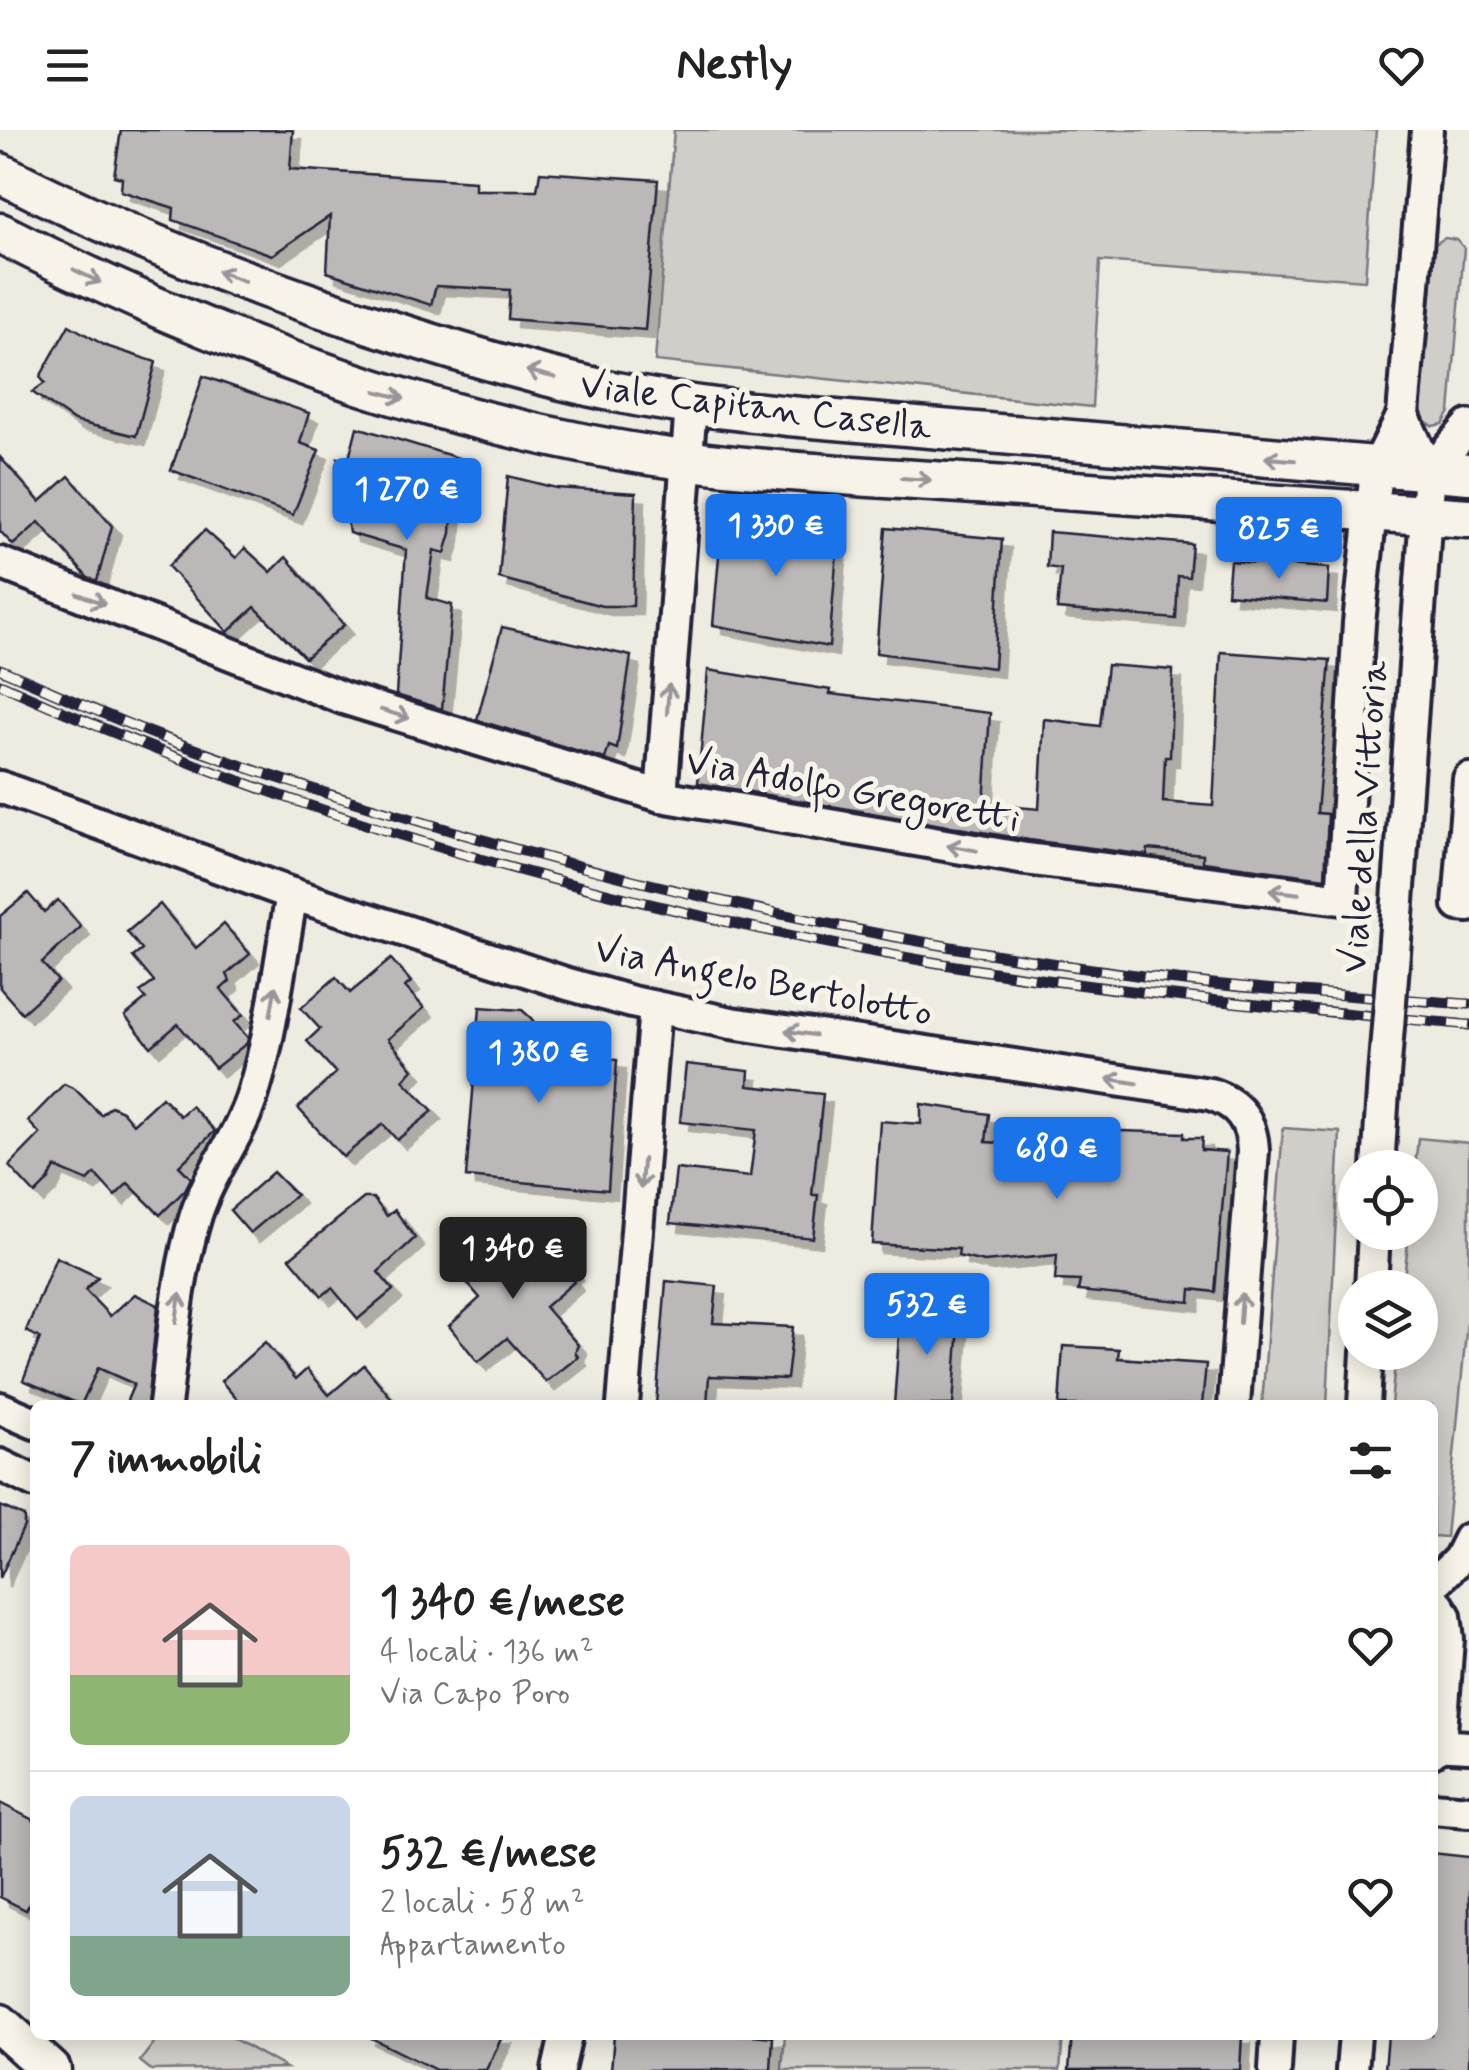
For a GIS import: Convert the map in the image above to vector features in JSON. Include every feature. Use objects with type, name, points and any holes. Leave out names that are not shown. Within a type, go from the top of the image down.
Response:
[{"type":"street","name":"Viale della Vittoria","points":[[1371,511],[1377,467],[1403,415],[1426,130]]},
{"type":"street","name":"Viale Capitan Casella","points":[[0,173],[130,235],[326,310],[515,368],[613,392],[790,416],[1469,474]]},
{"type":"street","name":"Viale Capitan Casella","points":[[0,233],[200,327],[293,363],[359,386],[557,438],[686,459],[823,473],[1469,518]]},
{"type":"street","points":[[661,796],[691,405]]},
{"type":"street","name":"Viale della Vittoria","points":[[1379,1150],[1428,472],[1403,415]]},
{"type":"street","points":[[1428,472],[1469,426]]},
{"type":"street","name":"Via Adolfo Gregoretti","points":[[0,564],[344,698],[661,796],[1026,859],[1342,900],[1359,623],[1371,511]]},
{"type":"street","points":[[1469,779],[1459,905],[1469,906]]},
{"type":"street","name":"Via Angelo Bertolotto","points":[[0,786],[292,894],[568,984],[655,1008],[731,1023],[1210,1094],[1230,1102],[1248,1123],[1253,1150],[1234,1400]]},
{"type":"street","points":[[165,1400],[191,1234],[203,1197],[239,1129],[256,1085],[292,894]]},
{"type":"street","points":[[623,1400],[655,1008]]},
{"type":"street","points":[[1364,1400],[1366,1370]]},
{"type":"street","points":[[0,1408],[30,1420]]},
{"type":"street","points":[[0,1465],[30,1480]]},
{"type":"street","points":[[1438,1580],[1469,1539]]},
{"type":"street","points":[[1438,1606],[1448,1632],[1443,1747]]},
{"type":"street","points":[[1438,1808],[1469,1811]]},
{"type":"street","points":[[0,2024],[51,2070]]},
{"type":"street","points":[[558,2070],[565,2040]]},
{"type":"street","points":[[1275,2070],[1278,2040]]},
{"type":"street","points":[[1352,2070],[1355,2040]]},
{"type":"shaded area","points":[[674,130],[1376,130],[1365,280],[1100,261],[1092,407],[655,361]]},
{"type":"shaded area","points":[[1445,238],[1457,240],[1464,248],[1450,412],[1443,424],[1433,426],[1424,420],[1421,409],[1435,244]]},
{"type":"shaded area","points":[[1283,1128],[1340,1132],[1327,1400],[1262,1400]]},
{"type":"shaded area","points":[[1418,1138],[1469,1143],[1469,1302],[1446,1537],[1438,1536],[1438,1400],[1391,1400],[1394,1370],[1438,1370],[1438,1270],[1405,1270],[1407,1250],[1438,1250],[1438,1150],[1417,1150]]},
{"type":"shaded area","points":[[156,2040],[236,2040],[286,2068],[151,2070],[140,2061]]},
{"type":"shaded area","points":[[785,2040],[1063,2040],[1060,2070],[782,2070]]},
{"type":"building","points":[[121,130],[293,130],[290,169],[475,181],[475,190],[537,190],[540,172],[658,180],[645,330],[508,319],[510,290],[436,286],[431,305],[327,272],[330,216],[272,255],[173,220],[174,208],[121,191],[122,178],[114,176]]},
{"type":"building","points":[[69,325],[106,346],[156,362],[136,436],[74,421],[32,392],[45,383],[40,377]]},
{"type":"building","points":[[203,376],[309,413],[300,443],[319,450],[293,515],[171,470]]},
{"type":"building","points":[[357,427],[462,459],[454,490],[451,533],[445,553],[434,550],[427,598],[452,605],[442,709],[396,695],[406,550],[349,533],[338,458],[348,462]]},
{"type":"building","points":[[0,457],[40,502],[69,476],[112,526],[97,581],[88,578],[39,522],[13,545],[0,531]]},
{"type":"building","points":[[508,476],[556,488],[636,493],[633,606],[602,606],[499,578]]},
{"type":"building","points":[[723,510],[787,525],[839,527],[829,647],[713,625]]},
{"type":"building","points":[[886,528],[1002,539],[994,668],[876,653]]},
{"type":"building","points":[[205,530],[236,558],[245,548],[271,572],[286,557],[344,625],[305,658],[255,607],[228,632],[168,566]]},
{"type":"building","points":[[1049,532],[1192,544],[1189,577],[1178,576],[1176,619],[1057,609],[1061,569],[1047,567]]},
{"type":"building","points":[[1230,561],[1329,568],[1327,603],[1227,594]]},
{"type":"building","points":[[502,627],[631,656],[617,749],[609,746],[605,759],[477,720]]},
{"type":"building","points":[[1221,652],[1330,660],[1317,813],[1328,814],[1325,878],[1203,862],[1203,854],[1148,849],[1147,855],[1029,840],[698,783],[708,670],[831,690],[830,694],[990,713],[984,804],[1039,809],[1044,719],[1100,726],[1107,665],[1173,670],[1170,757],[1165,757],[1163,802],[1213,806]]},
{"type":"building","points":[[28,893],[44,912],[58,900],[81,927],[42,963],[58,981],[22,1013],[0,988],[0,916]]},
{"type":"building","points":[[160,904],[196,948],[224,924],[250,954],[227,974],[230,981],[221,989],[243,1015],[234,1022],[248,1038],[247,1043],[215,1068],[178,1024],[151,1047],[125,1016],[146,999],[140,992],[154,982],[133,957],[142,950],[127,932]]},
{"type":"building","points":[[391,959],[411,982],[405,987],[424,1008],[388,1039],[413,1069],[403,1080],[433,1111],[397,1140],[383,1124],[343,1157],[298,1108],[336,1073],[307,1041],[320,1029],[301,1008],[336,977],[350,993]]},
{"type":"building","points":[[480,1007],[522,1010],[550,1045],[589,1041],[591,1046],[599,1047],[599,1058],[617,1060],[608,1190],[466,1177]]},
{"type":"building","points":[[686,1064],[749,1071],[748,1086],[823,1094],[812,1195],[818,1195],[813,1238],[670,1223],[676,1169],[750,1177],[756,1130],[680,1122]]},
{"type":"building","points":[[64,1084],[75,1089],[101,1115],[111,1106],[122,1111],[133,1124],[162,1097],[180,1116],[191,1106],[215,1131],[179,1166],[191,1178],[185,1190],[160,1215],[128,1183],[115,1196],[95,1174],[88,1181],[55,1167],[35,1194],[9,1166],[40,1134],[28,1121]]},
{"type":"building","points":[[921,1104],[989,1114],[986,1142],[1064,1147],[1064,1140],[1089,1143],[1090,1130],[1184,1133],[1184,1138],[1202,1138],[1201,1150],[1227,1152],[1215,1292],[1191,1289],[1190,1302],[1078,1291],[1080,1281],[1055,1280],[1057,1255],[984,1262],[958,1256],[959,1249],[872,1244],[880,1121],[921,1124]]},
{"type":"building","points":[[273,1172],[296,1195],[250,1233],[230,1210]]},
{"type":"building","points":[[364,1198],[373,1198],[387,1216],[395,1210],[415,1238],[378,1272],[393,1290],[358,1319],[332,1288],[322,1296],[290,1258]]},
{"type":"building","points":[[481,1224],[522,1267],[550,1242],[574,1271],[569,1274],[574,1282],[545,1307],[578,1345],[578,1357],[546,1382],[507,1338],[478,1362],[449,1326],[480,1298],[444,1256]]},
{"type":"building","points":[[56,1257],[98,1277],[85,1290],[110,1316],[135,1294],[158,1305],[148,1400],[127,1400],[134,1384],[98,1368],[83,1400],[69,1400],[23,1380],[40,1338],[26,1331]]},
{"type":"building","points":[[666,1281],[717,1286],[713,1323],[793,1327],[787,1379],[709,1376],[707,1400],[656,1400]]},
{"type":"building","points":[[901,1308],[960,1313],[953,1400],[894,1400]]},
{"type":"building","points":[[265,1342],[296,1379],[307,1369],[329,1395],[364,1365],[393,1400],[238,1400],[221,1381]]},
{"type":"building","points":[[1063,1346],[1119,1349],[1118,1358],[1206,1364],[1202,1400],[1059,1400]]},
{"type":"building","points":[[0,1506],[24,1516],[24,1526],[0,1578]]},
{"type":"building","points":[[0,1803],[30,1818],[30,1903],[26,1910],[0,1897]]},
{"type":"building","points":[[1438,1854],[1469,1857],[1469,2070],[1385,2070],[1388,2040],[1438,2040]]},
{"type":"building","points":[[375,2040],[501,2040],[486,2070],[436,2070]]},
{"type":"building","points":[[614,2040],[773,2040],[771,2070],[611,2070]]},
{"type":"building","points":[[1072,2040],[1242,2040],[1240,2070],[1069,2070]]},
{"type":"railway","points":[[0,669],[154,734],[287,781],[511,848],[779,914],[960,948],[1143,976],[1469,1004]]},
{"type":"railway","points":[[0,684],[112,732],[341,816],[575,885],[693,914],[812,940],[1066,983],[1469,1025]]}]
